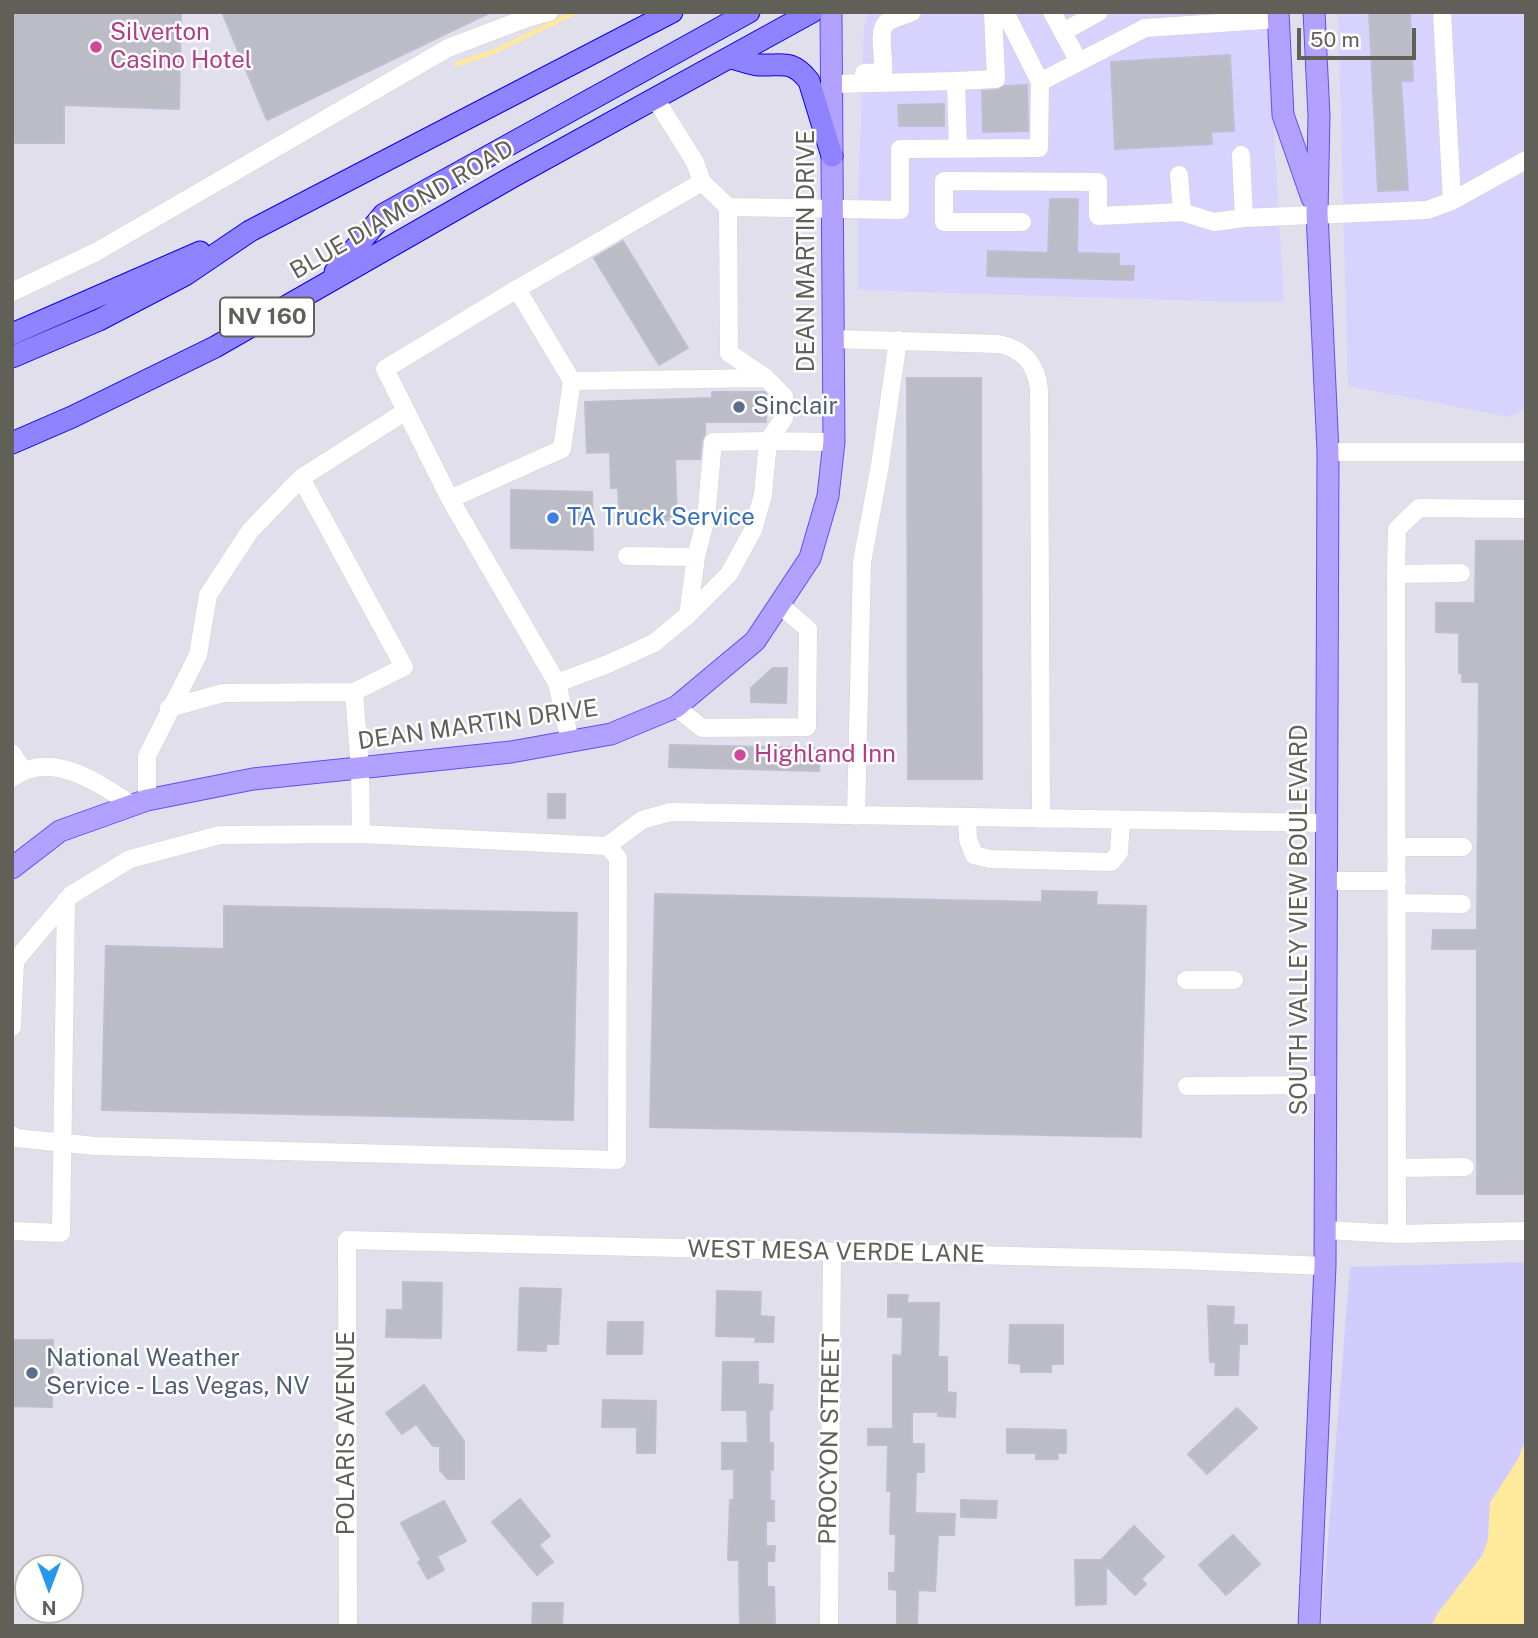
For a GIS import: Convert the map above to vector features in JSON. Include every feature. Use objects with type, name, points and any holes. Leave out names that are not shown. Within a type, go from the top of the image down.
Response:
[{"type":"highway","name":"BLUE DIAMOND ROAD","points":[[12,357],[99,320],[185,275],[250,231],[672,12]]},
{"type":"highway","points":[[324,284],[384,214],[749,12]]},
{"type":"highway","name":"BLUE DIAMOND ROAD","points":[[12,443],[72,417],[215,347],[514,176],[812,12]]},
{"type":"highway","points":[[731,58],[758,65],[785,64],[801,71],[809,81],[832,156]]},
{"type":"highway","points":[[12,334],[250,231]]},
{"type":"main road","name":"DEAN MARTIN DRIVE","points":[[12,868],[60,831],[140,802],[253,779],[510,752],[611,734],[676,707],[755,641],[810,558],[828,496],[834,442],[831,12]]},
{"type":"main road","name":"SOUTH VALLEY VIEW BOULEVARD","points":[[1308,1626],[1326,1230],[1328,452],[1317,213],[1319,116],[1314,12]]},
{"type":"main road","name":"SOUTH VALLEY VIEW BOULEVARD","points":[[1278,16],[1283,115],[1317,213]]},
{"type":"street","points":[[12,292],[96,252],[448,48],[549,12]]},
{"type":"street","points":[[832,78],[883,72],[883,28],[887,22],[912,12]]},
{"type":"street","points":[[832,78],[956,81],[996,79],[993,12]]},
{"type":"street","points":[[656,100],[695,162],[702,182],[728,207],[900,210],[900,149],[1039,148],[1040,82],[1005,12]]},
{"type":"street","points":[[1052,12],[1079,62]]},
{"type":"street","points":[[1063,32],[1099,12]]},
{"type":"street","points":[[1442,12],[1452,201]]},
{"type":"street","points":[[1040,82],[1079,62],[1142,20],[1278,16]]},
{"type":"street","points":[[956,81],[958,149]]},
{"type":"street","points":[[1241,155],[1244,218]]},
{"type":"street","points":[[1022,222],[944,222],[944,181],[1098,182],[1098,216],[1182,212],[1214,222],[1317,213],[1427,210],[1452,201],[1526,160]]},
{"type":"street","points":[[1179,176],[1182,212]]},
{"type":"street","points":[[570,741],[557,683],[450,499],[385,369],[702,182]]},
{"type":"street","points":[[557,683],[654,643],[688,615],[729,574],[753,530],[763,495],[768,441],[784,418],[784,396],[766,378],[729,353],[728,207]]},
{"type":"street","points":[[450,499],[562,449],[572,381],[517,289]]},
{"type":"street","points":[[834,339],[999,344],[1019,351],[1035,369],[1039,390],[1041,819]]},
{"type":"street","points":[[856,816],[862,562],[880,465],[898,341]]},
{"type":"street","points":[[572,381],[766,378]]},
{"type":"street","points":[[12,753],[18,774],[54,766],[93,779],[140,802],[147,756],[198,655],[208,595],[250,531],[301,478],[406,411]]},
{"type":"street","points":[[688,615],[696,557],[706,518],[713,442],[834,442]]},
{"type":"street","points":[[1328,452],[1526,452]]},
{"type":"street","points":[[169,708],[223,692],[354,692],[404,667],[301,478]]},
{"type":"street","points":[[1397,1234],[1396,529],[1419,508],[1526,509]]},
{"type":"street","points":[[627,556],[696,557]]},
{"type":"street","points":[[1396,574],[1461,573]]},
{"type":"street","points":[[676,707],[702,728],[807,727],[808,629],[780,605]]},
{"type":"street","points":[[354,692],[362,834]]},
{"type":"street","points":[[12,1027],[15,961],[66,900],[130,859],[220,835],[362,834],[607,846],[642,820],[670,813],[1327,823]]},
{"type":"street","points":[[967,818],[968,839],[974,855],[990,859],[1111,862],[1119,853],[1121,820]]},
{"type":"street","points":[[12,1135],[16,1138],[109,1146],[617,1160],[618,858],[607,846]]},
{"type":"street","points":[[1397,847],[1463,847]]},
{"type":"street","points":[[1327,881],[1397,881]]},
{"type":"street","points":[[12,1231],[61,1233],[66,900]]},
{"type":"street","points":[[1397,903],[1462,904]]},
{"type":"street","points":[[1186,980],[1234,980]]},
{"type":"street","points":[[1187,1086],[1326,1085]]},
{"type":"street","points":[[1397,1168],[1465,1167]]},
{"type":"street","points":[[1326,1230],[1397,1234],[1526,1231]]},
{"type":"street","name":"WEST MESA VERDE LANE","points":[[347,1240],[1325,1266]]},
{"type":"street","name":"POLARIS AVENUE","points":[[347,1240],[348,1626]]},
{"type":"street","name":"PROCYON STREET","points":[[829,1626],[832,1252]]},
{"type":"shaded area","points":[[869,12],[1264,12],[1269,49],[1284,301],[858,290],[864,26]]},
{"type":"shaded area","points":[[1338,12],[1526,12],[1526,409],[1509,417],[1348,386]]},
{"type":"shaded area","points":[[1526,1438],[1526,1626],[1431,1626],[1482,1556],[1488,1540],[1490,1503],[1518,1459]]},
{"type":"sand","points":[[1526,1262],[1526,1438],[1518,1459],[1490,1503],[1488,1540],[1482,1556],[1431,1626],[1321,1626],[1350,1267]]},
{"type":"building","name":"Silverton Casino Hotel","points":[[12,12],[181,12],[179,109],[64,105],[64,143],[12,143]]},
{"type":"building","points":[[222,12],[491,12],[267,120]]},
{"type":"building","points":[[1369,12],[1410,12],[1413,81],[1401,81],[1408,190],[1378,191]]},
{"type":"building","points":[[1230,55],[1234,131],[1211,132],[1212,144],[1115,149],[1111,62]]},
{"type":"building","points":[[1027,85],[1028,131],[983,132],[982,91]]},
{"type":"building","points":[[944,104],[944,126],[899,126],[898,105]]},
{"type":"building","points":[[1050,199],[1078,199],[1077,253],[1119,254],[1119,266],[1134,266],[1133,280],[987,276],[988,251],[1048,253]]},
{"type":"building","points":[[623,241],[688,348],[659,365],[594,258]]},
{"type":"building","points":[[907,378],[981,378],[982,779],[908,779]]},
{"type":"building","points":[[712,392],[764,392],[766,422],[705,422],[700,459],[675,459],[677,520],[646,521],[645,511],[619,511],[618,488],[611,488],[610,452],[587,453],[585,402],[712,398]]},
{"type":"building","points":[[511,490],[592,492],[593,550],[511,548]]},
{"type":"building","points":[[1476,541],[1526,541],[1526,1194],[1477,1194],[1477,949],[1432,949],[1433,930],[1477,930],[1479,682],[1462,682],[1462,673],[1459,673],[1459,633],[1436,632],[1436,603],[1475,603]]},
{"type":"building","points":[[773,668],[787,668],[786,703],[751,702],[751,688]]},
{"type":"building","points":[[670,745],[820,748],[819,771],[669,767]]},
{"type":"building","points":[[548,794],[565,794],[565,818],[548,818]]},
{"type":"building","points":[[1042,891],[1097,892],[1096,905],[1146,906],[1141,1137],[650,1127],[655,894],[1042,902]]},
{"type":"building","points":[[224,906],[577,913],[573,1120],[102,1110],[106,946],[224,949]]},
{"type":"building","points":[[403,1282],[442,1283],[441,1338],[386,1337],[387,1310],[403,1310]]},
{"type":"building","points":[[520,1288],[561,1289],[558,1344],[546,1344],[546,1351],[518,1350]]},
{"type":"building","points":[[717,1291],[761,1292],[760,1316],[774,1317],[773,1342],[755,1342],[756,1337],[716,1336]]},
{"type":"building","points":[[888,1295],[908,1295],[907,1303],[939,1303],[938,1357],[947,1357],[947,1392],[956,1393],[955,1417],[938,1416],[938,1412],[912,1412],[912,1444],[924,1444],[924,1472],[916,1472],[915,1513],[955,1514],[954,1535],[938,1535],[935,1591],[918,1590],[917,1626],[897,1626],[897,1590],[889,1589],[889,1573],[895,1573],[896,1534],[890,1534],[888,1445],[868,1445],[868,1429],[893,1429],[893,1355],[902,1356],[903,1317],[888,1317]]},
{"type":"building","points":[[1208,1306],[1234,1307],[1233,1325],[1247,1325],[1247,1344],[1239,1344],[1238,1375],[1215,1375],[1216,1362],[1210,1362]]},
{"type":"building","points":[[608,1322],[643,1322],[642,1354],[607,1354]]},
{"type":"building","points":[[1010,1325],[1063,1325],[1063,1364],[1051,1364],[1051,1372],[1021,1372],[1021,1364],[1009,1363]]},
{"type":"building","name":"National Weather Service - Las Vegas, NV","points":[[12,1340],[53,1340],[52,1407],[12,1406]]},
{"type":"building","points":[[723,1362],[758,1362],[758,1384],[773,1385],[772,1410],[769,1410],[769,1443],[773,1443],[770,1501],[774,1501],[774,1521],[766,1521],[766,1546],[775,1546],[774,1561],[767,1561],[767,1587],[774,1587],[775,1626],[740,1626],[739,1560],[728,1560],[734,1469],[722,1469],[722,1443],[748,1443],[747,1410],[722,1410]]},
{"type":"building","points":[[424,1385],[464,1441],[464,1479],[448,1479],[440,1470],[440,1446],[433,1446],[416,1424],[402,1434],[386,1413]]},
{"type":"building","points":[[603,1400],[656,1401],[655,1453],[637,1453],[637,1427],[602,1427]]},
{"type":"building","points":[[1237,1408],[1257,1428],[1207,1474],[1188,1454]]},
{"type":"building","points":[[1007,1429],[1066,1430],[1066,1453],[1057,1453],[1058,1459],[1036,1459],[1036,1453],[1007,1453]]},
{"type":"building","points":[[520,1499],[550,1536],[539,1545],[553,1562],[537,1575],[492,1522]]},
{"type":"building","points":[[961,1500],[997,1501],[996,1518],[961,1517]]},
{"type":"building","points":[[444,1501],[466,1541],[437,1556],[444,1570],[428,1579],[401,1523]]},
{"type":"building","points":[[1134,1526],[1164,1557],[1141,1579],[1146,1584],[1135,1595],[1106,1566],[1106,1604],[1076,1605],[1075,1560],[1101,1560]]},
{"type":"building","points":[[1233,1535],[1260,1564],[1226,1595],[1199,1565]]},
{"type":"building","points":[[533,1603],[563,1603],[562,1626],[532,1626]]},
{"type":"waterway","points":[[457,64],[493,52],[576,12]]},
{"type":"place","name":"Silverton Casino Hotel","points":[[96,47]]},
{"type":"place","name":"Sinclair","points":[[739,407]]},
{"type":"place","name":"TA Truck Service","points":[[553,518]]},
{"type":"place","name":"Highland Inn","points":[[740,755]]},
{"type":"place","name":"National Weather Service - Las Vegas, NV","points":[[32,1373]]}]
